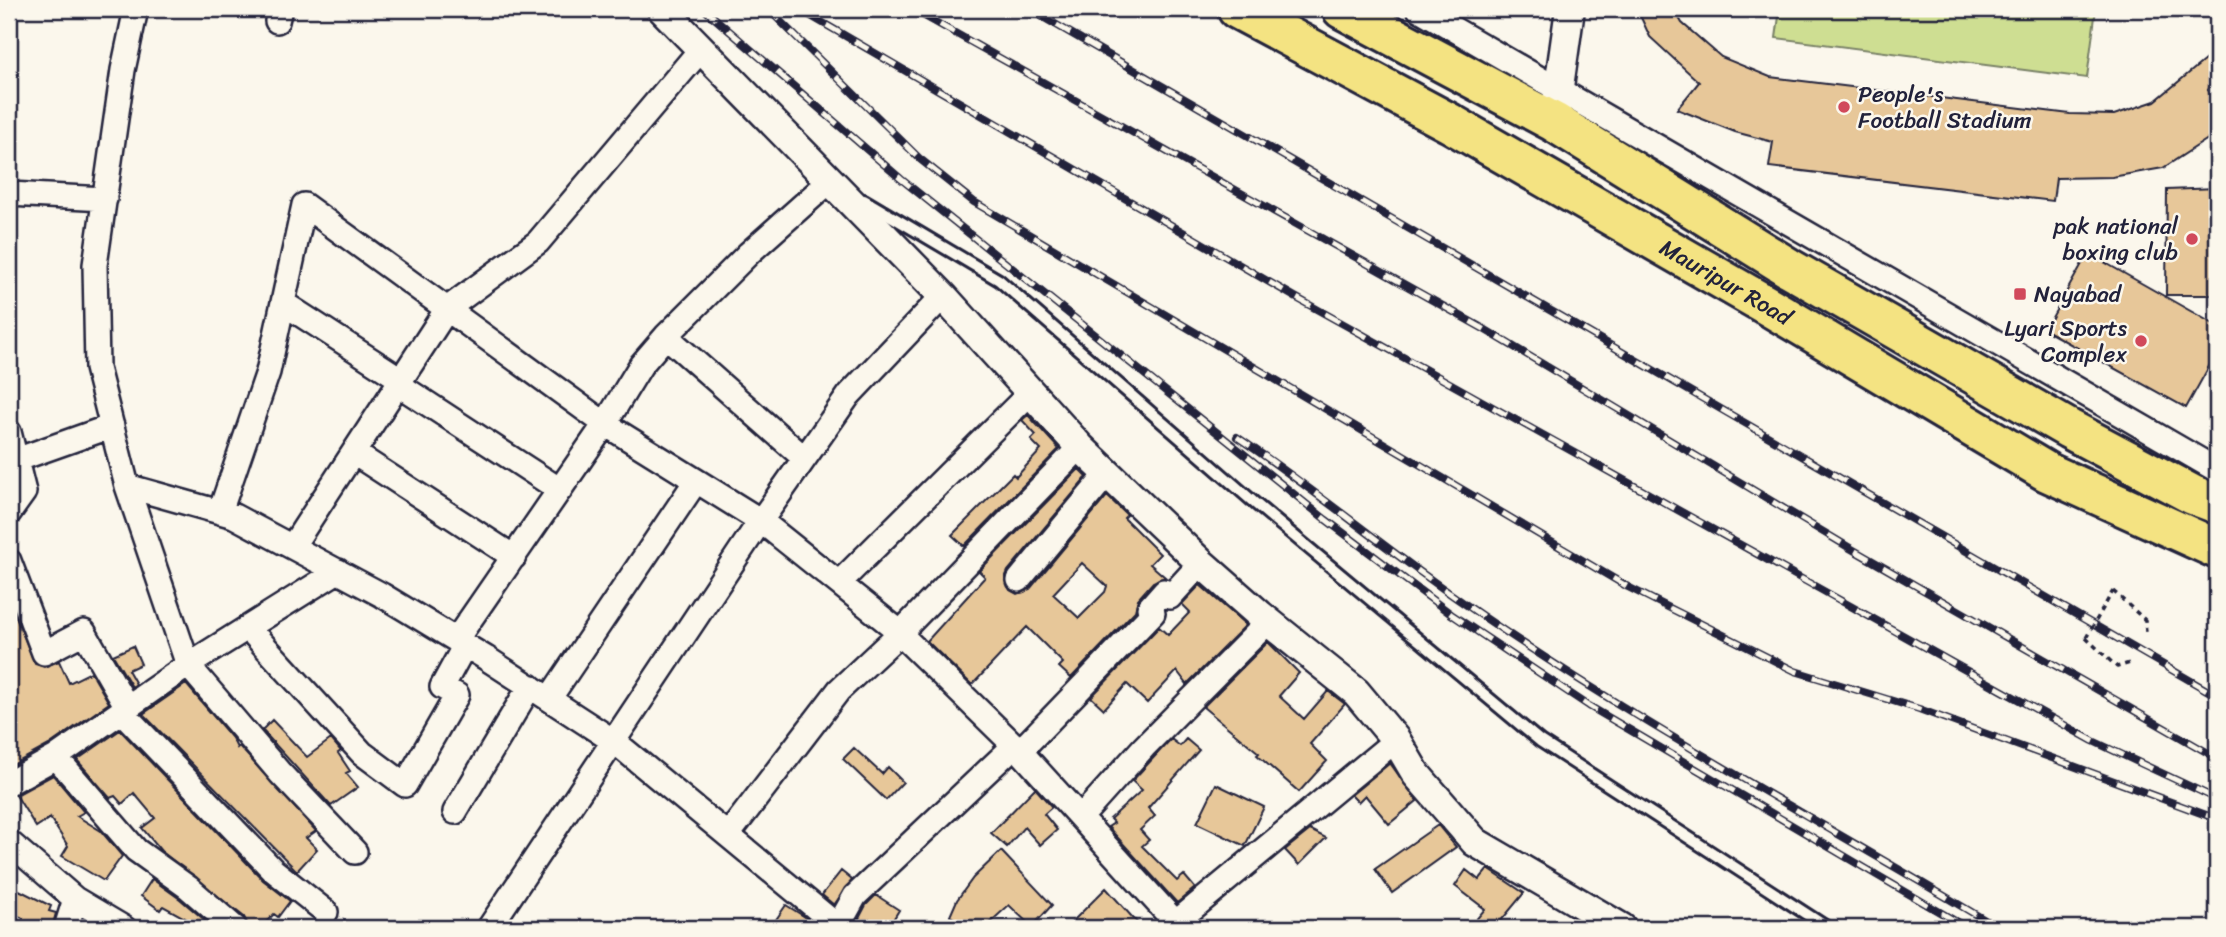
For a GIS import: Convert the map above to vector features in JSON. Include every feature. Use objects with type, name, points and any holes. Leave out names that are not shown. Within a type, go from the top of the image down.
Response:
[{"type":"highway","name":"Mauripur Road","points":[[1237,9],[1474,137],[1768,306],[2047,472],[2217,548]]},
{"type":"highway","name":"Mauripur Road","points":[[1342,9],[1556,105],[1789,268],[2046,415],[2193,495],[2217,504]]},
{"type":"street","points":[[136,9],[123,70],[95,265],[97,368],[127,486],[188,665],[280,773],[355,852]]},
{"type":"street","points":[[662,9],[943,296],[1080,447],[1201,563],[1268,622],[1356,692],[1396,740],[1416,774],[1475,842],[1622,928]]},
{"type":"street","points":[[1419,9],[1556,105],[2217,470]]},
{"type":"street","points":[[1556,105],[1570,9]]},
{"type":"street","points":[[292,547],[447,309],[538,242],[702,48]]},
{"type":"street","points":[[248,628],[362,753],[405,785],[457,695],[442,687],[461,642],[513,557],[605,424],[641,365],[666,335],[750,253],[831,180]]},
{"type":"street","points":[[9,194],[105,199]]},
{"type":"street","points":[[220,512],[268,372],[304,205],[605,424],[761,521],[900,633],[1018,748],[1081,817],[1173,926],[1396,740]]},
{"type":"street","points":[[489,928],[761,521],[849,395],[943,296]]},
{"type":"street","points":[[283,303],[559,490]]},
{"type":"street","points":[[666,335],[804,458]]},
{"type":"street","points":[[839,583],[1031,392]]},
{"type":"street","points":[[16,460],[112,426]]},
{"type":"street","points":[[9,432],[24,492],[9,513]]},
{"type":"street","points":[[728,835],[839,690],[900,633],[1080,447]]},
{"type":"street","points":[[354,453],[513,557]]},
{"type":"street","points":[[1019,580],[1108,473]]},
{"type":"street","points":[[550,699],[696,481]]},
{"type":"street","points":[[127,486],[234,516],[338,571],[461,642],[615,742],[838,928],[855,896],[1018,748],[1153,613],[1149,608],[1164,591],[1170,597],[1201,563]]},
{"type":"street","points":[[9,561],[44,653],[84,632],[124,709],[273,870],[326,912]]},
{"type":"street","points":[[9,783],[56,757],[188,665],[338,571]]},
{"type":"street","points":[[1081,817],[1144,747],[1268,622]]},
{"type":"street","points":[[455,812],[530,686]]},
{"type":"street","points":[[56,757],[136,850],[189,888],[234,928]]},
{"type":"street","points":[[9,842],[75,899],[124,928]]},
{"type":"street","points":[[66,928],[75,899]]},
{"type":"lane","points":[[831,180],[999,280],[1257,505],[1540,741],[1828,928]]},
{"type":"path","points":[[2133,662],[2117,667],[2086,638],[2113,591],[2145,620],[2146,632]]},
{"type":"green space","points":[[1780,9],[2096,9],[2087,78],[1776,38]]},
{"type":"building","name":"People's Football Stadium","points":[[1637,9],[1674,9],[1682,23],[1721,57],[1770,77],[2070,114],[2114,115],[2155,101],[2217,50],[2217,77],[2208,90],[2217,102],[2217,133],[2163,168],[2112,177],[2056,178],[2053,201],[1769,167],[1773,142],[1735,132],[1677,109],[1699,82],[1650,37]]},
{"type":"building","name":"pak national boxing club","points":[[2217,188],[2217,295],[2166,295],[2167,190]]},
{"type":"building","name":"Lyari Sports Complex","points":[[2088,253],[2217,326],[2217,352],[2186,408],[2045,330]]},
{"type":"building","points":[[1028,415],[1059,449],[964,546],[952,535],[1013,474],[1016,477],[1041,450],[1031,440],[1036,435],[1022,420]]},
{"type":"building","points":[[1079,469],[1087,477],[1008,571],[1005,578],[1010,590],[1017,594],[1030,589],[1107,496],[1127,515],[1124,518],[1160,554],[1150,564],[1165,577],[1153,582],[1138,599],[1135,611],[1071,678],[1059,667],[1063,663],[1027,627],[972,685],[927,641],[985,577],[979,571]],"holes":[[[1082,563],[1107,586],[1105,592],[1079,618],[1053,594]]]},
{"type":"building","points":[[1200,585],[1246,625],[1187,684],[1177,671],[1147,703],[1127,684],[1104,709],[1091,697],[1159,627],[1168,635],[1190,612],[1182,604]]},
{"type":"building","points":[[9,600],[35,664],[44,667],[59,661],[69,683],[91,672],[109,703],[49,745],[9,767]]},
{"type":"building","points":[[1268,642],[1299,673],[1279,696],[1304,719],[1328,691],[1345,704],[1310,744],[1327,761],[1299,792],[1257,755],[1259,753],[1203,707]]},
{"type":"building","points":[[133,646],[141,664],[128,670],[136,684],[132,687],[113,655]]},
{"type":"building","points":[[186,684],[232,738],[237,748],[239,746],[316,831],[306,838],[317,849],[297,871],[143,714]]},
{"type":"building","points":[[272,720],[307,757],[331,739],[341,751],[338,753],[350,771],[346,773],[358,787],[331,806],[262,730]]},
{"type":"building","points":[[120,730],[263,880],[290,901],[278,917],[274,914],[260,928],[249,928],[244,917],[161,851],[142,828],[155,818],[134,793],[122,804],[115,796],[110,798],[77,760]]},
{"type":"building","points":[[1171,739],[1180,746],[1186,739],[1199,750],[1148,808],[1155,816],[1140,830],[1149,840],[1142,846],[1177,881],[1184,875],[1195,888],[1177,903],[1108,827],[1114,823],[1110,819],[1142,790],[1132,781]]},
{"type":"building","points":[[854,748],[882,774],[888,767],[903,782],[886,800],[843,759]]},
{"type":"building","points":[[1390,763],[1417,801],[1389,824],[1365,795],[1358,802],[1351,795]]},
{"type":"building","points":[[53,775],[84,812],[77,816],[101,831],[122,856],[104,881],[62,856],[68,846],[50,818],[36,827],[16,795]]},
{"type":"building","points":[[1216,784],[1264,807],[1245,846],[1197,823]]},
{"type":"building","points":[[1035,788],[1052,807],[1044,814],[1057,830],[1040,845],[1024,827],[1007,847],[991,833]]},
{"type":"building","points":[[1438,825],[1456,847],[1392,893],[1375,869]]},
{"type":"building","points":[[1310,830],[1326,838],[1299,865],[1285,850]]},
{"type":"building","points":[[1001,851],[1052,905],[1032,927],[1009,905],[984,928],[950,928],[957,920],[950,916],[957,900],[973,878]]},
{"type":"building","points":[[1488,869],[1524,893],[1495,928],[1469,928],[1485,909],[1455,886],[1466,870],[1479,880]]},
{"type":"building","points":[[841,871],[852,880],[834,905],[822,895]]},
{"type":"building","points":[[152,879],[214,928],[190,928],[194,923],[163,906],[160,910],[141,896]]},
{"type":"building","points":[[9,885],[51,906],[49,911],[56,913],[52,928],[21,928],[23,918],[9,912]]},
{"type":"building","points":[[1106,888],[1142,928],[1066,928]]},
{"type":"building","points":[[876,895],[899,910],[888,928],[880,923],[876,928],[854,928],[866,905]]},
{"type":"building","points":[[786,905],[818,928],[785,928],[775,921]]},
{"type":"railway","points":[[704,9],[901,179],[1325,519],[1451,614],[1589,706],[1967,928]]},
{"type":"railway","points":[[768,9],[920,159],[974,202],[1628,587],[1795,671],[1919,709],[2217,819]]},
{"type":"railway","points":[[799,9],[1295,297],[2093,741],[2217,799]]},
{"type":"railway","points":[[912,9],[1484,329],[1850,548],[2217,758]]},
{"type":"railway","points":[[1029,9],[2217,696]]},
{"type":"railway","points":[[1237,437],[1439,585],[1597,691],[1998,928]]},
{"type":"place","name":"People's Football Stadium","points":[[1844,107]]},
{"type":"place","name":"pak national boxing club","points":[[2192,239]]},
{"type":"place","name":"Nayabad","points":[[2020,294]]},
{"type":"place","name":"Lyari Sports Complex","points":[[2141,341]]}]
